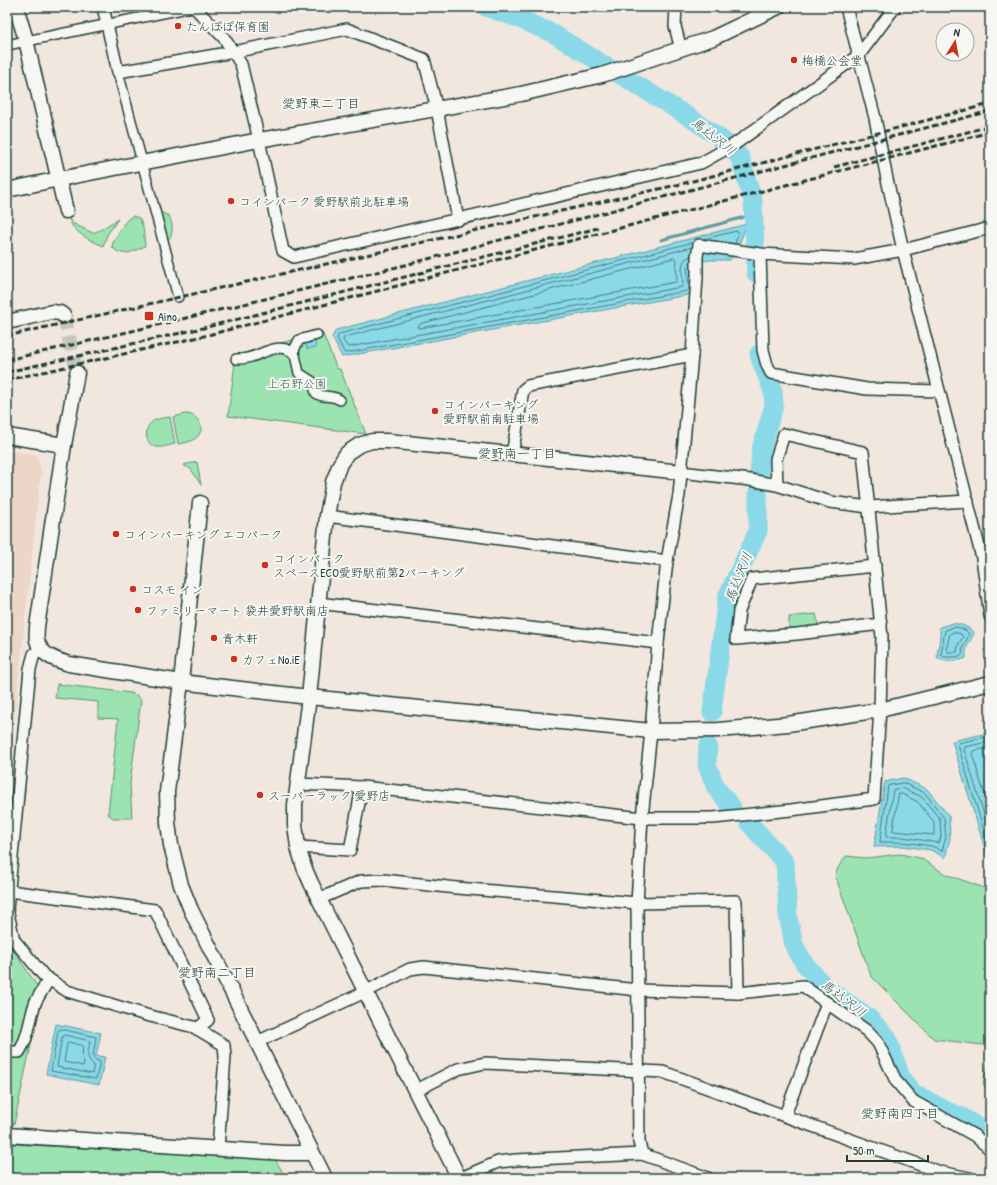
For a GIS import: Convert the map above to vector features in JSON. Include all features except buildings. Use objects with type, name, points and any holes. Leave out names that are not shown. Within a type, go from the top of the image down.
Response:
[{"type":"street","points":[[16,7],[26,40],[66,211]]},
{"type":"street","points":[[103,7],[118,72],[178,297]]},
{"type":"street","points":[[7,45],[193,7],[224,38],[241,64],[283,251],[294,257],[701,163],[735,144],[859,55],[895,7]]},
{"type":"street","points":[[676,7],[675,26],[681,50]]},
{"type":"street","points":[[7,190],[259,140],[521,94],[602,75],[681,50],[713,38],[778,7]]},
{"type":"street","points":[[846,7],[875,118],[903,250],[982,558],[990,616]]},
{"type":"street","points":[[118,72],[232,52],[347,29],[424,59],[437,109],[458,220]]},
{"type":"street","points":[[642,1154],[639,1142],[640,1070],[637,903],[642,818],[658,642],[668,561],[679,496],[692,356],[697,256],[699,246],[755,254],[854,259],[903,250],[990,228]]},
{"type":"street","points":[[755,254],[763,350],[767,365],[772,373],[867,388],[940,391]]},
{"type":"street","points":[[7,322],[52,312],[60,313],[64,316]]},
{"type":"street","points":[[293,352],[299,340],[317,335]]},
{"type":"street","points":[[236,359],[250,357],[273,349],[287,349],[293,352],[297,358],[299,373],[313,382],[316,392],[323,397],[333,397],[340,400]]},
{"type":"street","points":[[512,455],[523,390],[528,386],[692,356]]},
{"type":"street","points":[[77,373],[64,445],[37,627],[37,640],[41,649],[52,659],[69,664],[181,682],[309,697],[651,731],[718,730],[788,724],[880,710],[990,683]]},
{"type":"street","points":[[298,784],[362,787],[642,818],[713,818],[874,799],[880,710],[882,637],[863,452],[784,434],[776,460],[776,485]]},
{"type":"street","points":[[7,436],[64,445]]},
{"type":"street","points":[[708,1178],[642,1154],[498,1162],[460,1178],[319,899],[304,866],[298,847],[295,825],[295,805],[309,697],[327,516],[335,473],[347,453],[359,445],[372,441],[388,441],[750,480],[776,485],[830,502],[868,508],[968,501]]},
{"type":"street","points":[[200,503],[181,682],[167,792],[168,823],[171,846],[181,885],[191,910],[325,1178]]},
{"type":"street","points":[[327,516],[668,561]]},
{"type":"street","points":[[875,566],[752,579],[739,611],[736,639],[797,634],[881,624]]},
{"type":"street","points":[[318,603],[658,642]]},
{"type":"street","points":[[41,649],[34,654],[30,669],[7,909],[11,940],[44,976],[67,991],[197,1029],[224,1045],[225,1057],[218,1148]]},
{"type":"street","points":[[298,847],[350,850],[362,787]]},
{"type":"street","points":[[319,899],[361,881],[383,880],[457,888],[637,903],[736,901],[738,993]]},
{"type":"street","points":[[9,891],[155,910],[208,1020],[197,1029]]},
{"type":"street","points":[[257,1042],[365,992],[410,969],[424,967],[638,990],[738,993],[803,986],[867,1031],[878,1043],[896,1080],[913,1101],[975,1136],[990,1149]]},
{"type":"street","points":[[7,1052],[19,1052],[23,1046],[30,1027],[36,1002],[49,979]]},
{"type":"street","points":[[785,1115],[827,1003]]},
{"type":"street","points":[[415,1091],[458,1069],[485,1063],[663,1072],[785,1115],[939,1175],[970,1178]]},
{"type":"street","points":[[7,1135],[285,1153],[312,1153]]},
{"type":"shaded area","points":[[7,451],[29,453],[37,456],[41,471],[7,786]]},
{"type":"green space","points":[[156,210],[169,216],[172,225],[172,234],[164,244],[159,246],[151,211]]},
{"type":"green space","points":[[133,216],[139,218],[143,227],[145,246],[132,252],[120,253],[112,247],[113,243],[124,224]]},
{"type":"green space","points":[[69,219],[74,224],[93,233],[118,219],[107,235],[103,246],[88,239],[78,232],[71,224]]},
{"type":"green space","name":"上石野公園","points":[[322,332],[337,369],[340,369],[366,434],[228,416],[236,355]]},
{"type":"green space","points":[[186,414],[194,416],[197,419],[200,423],[201,430],[194,439],[178,444],[173,417]]},
{"type":"green space","points":[[170,417],[175,444],[161,447],[152,446],[146,436],[147,428],[156,420]]},
{"type":"green space","points":[[197,462],[201,485],[191,469],[183,465]]},
{"type":"green space","points":[[816,614],[819,628],[789,628],[789,617]]},
{"type":"green space","points":[[57,684],[131,693],[138,696],[141,700],[130,783],[132,818],[113,818],[108,814],[118,719],[98,718],[98,702],[55,698]]},
{"type":"green space","points":[[900,854],[920,858],[945,874],[990,890],[990,1046],[934,1039],[871,976],[835,875],[846,856],[866,858]]},
{"type":"green space","points":[[7,941],[38,987],[40,1003],[14,1124],[7,1125]]},
{"type":"green space","points":[[990,1051],[990,1095],[983,1083]]},
{"type":"green space","points":[[12,1144],[275,1159],[286,1178],[7,1178],[7,1145]]},
{"type":"water","points":[[747,224],[736,252],[730,260],[708,260],[691,265],[693,294],[342,357],[332,337],[336,330]]},
{"type":"water","points":[[314,338],[316,347],[307,349],[305,341]]},
{"type":"water","points":[[953,623],[967,627],[974,633],[966,649],[966,658],[948,661],[937,657],[940,627]]},
{"type":"water","points":[[988,733],[990,741],[990,865],[952,741]]},
{"type":"water","points":[[903,778],[927,789],[949,816],[950,838],[945,858],[931,850],[902,846],[874,847],[885,782]]},
{"type":"water","points":[[56,1024],[101,1033],[96,1056],[105,1057],[99,1085],[46,1074]]},
{"type":"waterway","name":"馬込沢川","points":[[486,7],[515,17],[552,33],[689,117],[721,139],[740,157],[753,201],[756,273]]},
{"type":"waterway","points":[[661,240],[752,215],[753,201]]},
{"type":"waterway","name":"馬込沢川","points":[[759,354],[773,391],[774,405],[761,450],[759,475]]},
{"type":"waterway","name":"馬込沢川","points":[[712,712],[727,597],[758,531],[758,491]]},
{"type":"waterway","name":"馬込沢川","points":[[708,746],[707,765],[716,788],[732,807]]},
{"type":"waterway","name":"馬込沢川","points":[[749,823],[785,862],[788,916],[794,945],[804,963],[826,988],[868,1017],[887,1037],[901,1078],[913,1093],[947,1111],[962,1117],[981,1129],[990,1139]]},
{"type":"tunnel","points":[[64,316],[77,373]]},
{"type":"railway","points":[[7,336],[681,184],[990,104]]},
{"type":"railway","points":[[7,360],[405,265],[990,111]]},
{"type":"railway","points":[[834,167],[990,126]]},
{"type":"railway","points":[[7,380],[204,336],[990,132]]},
{"type":"railway","points":[[7,372],[203,328],[598,228]]},
{"type":"place","name":"たんぽぽ保育園","points":[[178,26]]},
{"type":"place","name":"梅橋公会堂","points":[[794,60]]},
{"type":"place","name":"コインパーク 愛野駅前北駐車場","points":[[231,201]]},
{"type":"place","name":"Aino","points":[[149,316]]},
{"type":"place","name":"コインパーキング 愛野駅前南駐車場","points":[[435,411]]},
{"type":"place","name":"コインパーキング エコパーク","points":[[116,534]]},
{"type":"place","name":"コインパーク スペースECO愛野駅前第2パーキング","points":[[265,565]]},
{"type":"place","name":"コスモ イン","points":[[133,589]]},
{"type":"place","name":"ファミリーマート 袋井愛野駅南店","points":[[138,610]]},
{"type":"place","name":"青木軒","points":[[214,638]]},
{"type":"place","name":"カフェNo.iE","points":[[234,659]]},
{"type":"place","name":"スーパーラック 愛野店","points":[[260,795]]},
{"type":"district","name":"愛野東二丁目","points":[[321,103]]},
{"type":"district","name":"愛野南一丁目","points":[[517,453]]},
{"type":"district","name":"愛野南二丁目","points":[[217,972]]},
{"type":"district","name":"愛野南四丁目","points":[[900,1113]]}]
